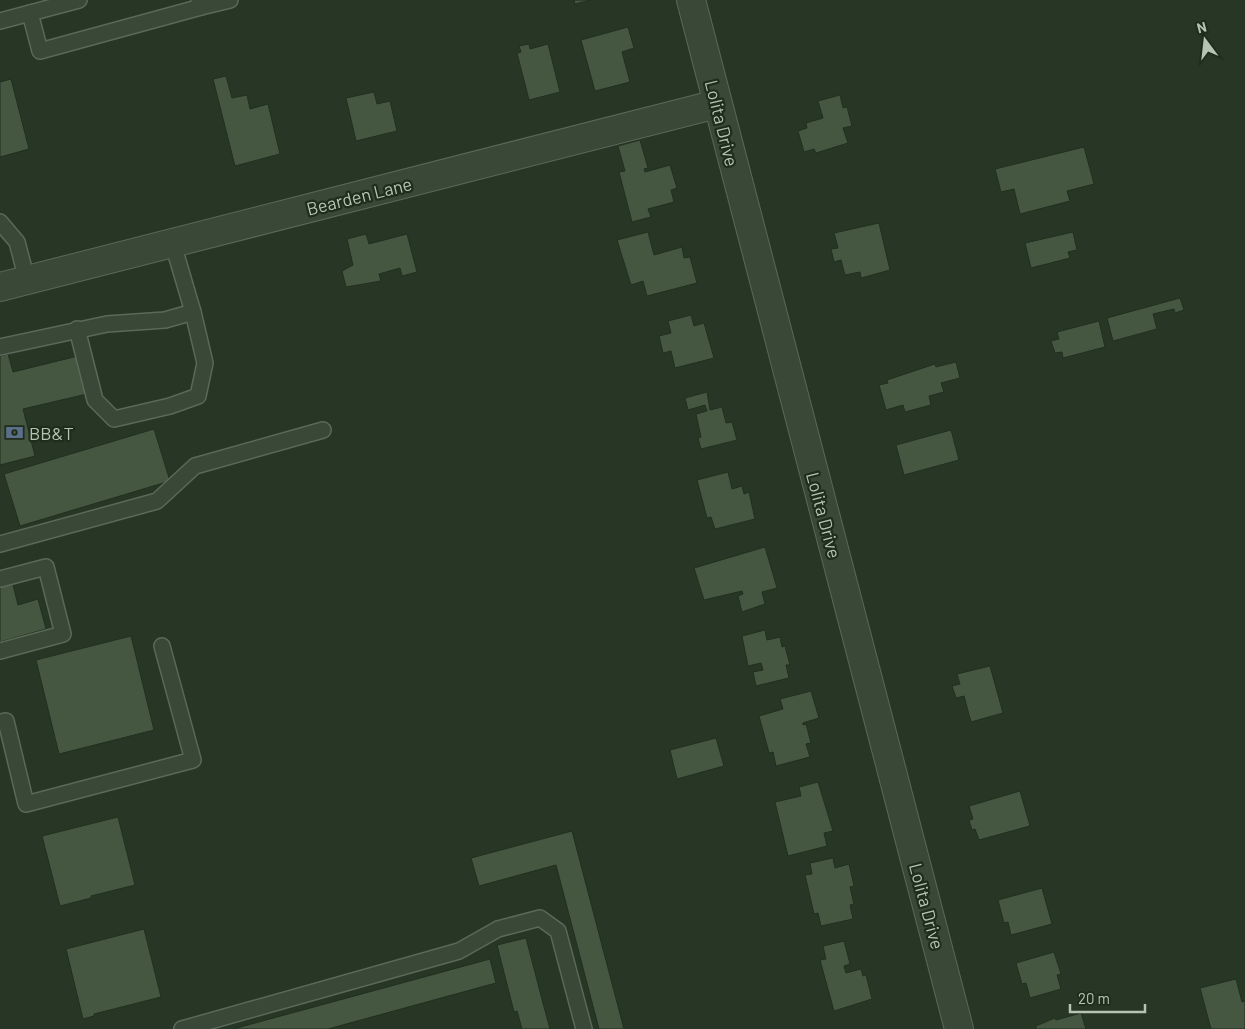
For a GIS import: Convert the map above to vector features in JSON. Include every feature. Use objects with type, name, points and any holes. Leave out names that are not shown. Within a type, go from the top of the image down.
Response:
[{"type":"street","name":"Lolita Drive","points":[[691,0],[959,1029]]},
{"type":"street","name":"Bearden Lane","points":[[0,287],[717,104]]},
{"type":"lane","points":[[0,21],[79,0]]},
{"type":"lane","points":[[30,13],[40,51],[200,4],[230,0]]},
{"type":"lane","points":[[0,222],[17,242],[27,280]]},
{"type":"lane","points":[[77,329],[95,400],[114,419],[170,406],[198,396],[205,363],[193,312],[173,244]]},
{"type":"lane","points":[[0,347],[77,329],[107,324],[165,320],[193,312]]},
{"type":"lane","points":[[0,544],[157,501],[195,466],[323,430]]},
{"type":"lane","points":[[0,579],[46,567],[63,634],[0,651]]},
{"type":"lane","points":[[0,722],[6,721],[26,804],[192,760],[162,646]]},
{"type":"lane","points":[[182,1029],[459,952],[498,928],[540,918],[558,931],[584,1029]]},
{"type":"building","points":[[574,0],[591,0],[575,4]]},
{"type":"building","points":[[628,27],[634,48],[622,52],[630,82],[595,91],[581,40]]},
{"type":"building","points":[[529,44],[530,49],[548,44],[560,92],[529,100],[517,53],[521,52],[519,46]]},
{"type":"building","points":[[226,76],[232,98],[247,95],[250,109],[268,104],[280,154],[235,166],[213,79]]},
{"type":"building","points":[[11,79],[29,149],[0,157],[0,82]]},
{"type":"building","points":[[374,92],[377,104],[390,101],[397,131],[356,141],[346,98]]},
{"type":"building","points":[[840,95],[843,108],[847,107],[852,126],[843,128],[848,143],[816,153],[814,149],[804,152],[798,131],[807,128],[806,123],[823,118],[818,101]]},
{"type":"building","points":[[640,140],[648,168],[644,169],[645,172],[670,165],[677,188],[671,190],[674,202],[648,209],[651,217],[632,222],[619,172],[625,171],[618,146]]},
{"type":"building","points":[[1084,147],[1094,184],[1067,191],[1070,201],[1020,214],[1014,189],[1001,192],[995,169]]},
{"type":"building","points":[[879,223],[890,270],[861,278],[860,272],[845,275],[841,260],[834,262],[831,249],[838,248],[834,233]]},
{"type":"building","points":[[648,232],[654,255],[682,247],[684,258],[690,257],[697,283],[647,296],[643,281],[631,285],[617,240]]},
{"type":"building","points":[[1073,232],[1077,250],[1068,252],[1070,258],[1031,268],[1025,243]]},
{"type":"building","points":[[366,234],[369,244],[407,234],[417,272],[402,276],[400,268],[379,274],[381,281],[346,287],[342,271],[353,265],[347,239]]},
{"type":"building","points":[[1180,298],[1184,310],[1175,313],[1174,309],[1153,314],[1157,329],[1113,341],[1107,318]]},
{"type":"building","points":[[691,315],[694,326],[704,323],[714,358],[675,368],[671,351],[663,353],[659,336],[671,333],[668,321]]},
{"type":"building","points":[[1099,321],[1105,347],[1063,358],[1062,352],[1055,353],[1051,341],[1059,339],[1057,332]]},
{"type":"building","name":"BB&T","points":[[8,354],[13,372],[78,356],[87,394],[23,409],[35,456],[0,465],[0,356]]},
{"type":"building","points":[[956,362],[960,378],[941,383],[944,392],[929,396],[931,405],[905,412],[903,405],[886,410],[879,385],[888,383],[887,380],[935,364],[936,367]]},
{"type":"building","points":[[707,392],[710,410],[722,407],[726,423],[732,422],[737,440],[701,449],[698,438],[701,437],[696,414],[707,411],[705,405],[688,410],[685,398]]},
{"type":"building","points":[[154,429],[170,481],[20,526],[4,474]]},
{"type":"building","points":[[951,430],[959,460],[904,475],[896,445]]},
{"type":"building","points":[[728,472],[732,489],[742,486],[744,494],[749,492],[755,519],[715,529],[711,517],[707,518],[697,480]]},
{"type":"building","points":[[765,547],[777,588],[762,592],[765,604],[742,612],[738,596],[743,594],[742,591],[704,600],[694,568]]},
{"type":"building","points":[[12,581],[18,605],[38,599],[46,629],[0,642],[0,584]]},
{"type":"building","points":[[765,630],[767,640],[780,637],[782,647],[785,646],[790,665],[786,665],[789,678],[756,686],[753,672],[763,670],[761,663],[748,666],[742,636]]},
{"type":"building","points":[[131,636],[154,730],[59,754],[36,660]]},
{"type":"building","points":[[990,666],[1003,713],[971,722],[964,696],[956,698],[952,686],[960,684],[957,674]]},
{"type":"building","points":[[811,691],[819,718],[803,723],[803,725],[806,724],[811,743],[806,744],[810,757],[776,766],[773,752],[769,753],[759,716],[783,709],[780,699]]},
{"type":"building","points":[[716,738],[724,766],[677,779],[670,750]]},
{"type":"building","points":[[818,782],[833,831],[824,833],[827,846],[788,856],[775,802],[801,796],[799,787]]},
{"type":"building","points":[[1020,791],[1030,826],[979,840],[975,829],[972,830],[969,820],[973,819],[969,806]]},
{"type":"building","points":[[118,817],[135,885],[60,906],[42,836]]},
{"type":"building","points":[[572,831],[624,1029],[599,1029],[556,865],[479,886],[471,858]]},
{"type":"building","points":[[833,858],[835,868],[849,864],[854,886],[850,887],[854,904],[850,905],[853,919],[821,926],[818,913],[814,914],[805,875],[812,874],[810,863]]},
{"type":"building","points":[[1042,888],[1052,924],[1011,935],[1008,922],[1004,923],[998,900]]},
{"type":"building","points":[[144,929],[161,997],[94,1014],[94,1016],[83,1019],[66,949]]},
{"type":"building","points":[[526,938],[550,1029],[522,1029],[517,1011],[514,1012],[497,945]]},
{"type":"building","points":[[844,941],[850,964],[844,966],[846,973],[861,969],[863,976],[866,975],[872,999],[834,1011],[820,960],[826,959],[823,946]]},
{"type":"building","points":[[1054,952],[1061,974],[1057,975],[1061,989],[1030,998],[1026,983],[1022,984],[1016,963]]},
{"type":"building","points":[[490,959],[496,983],[328,1029],[233,1029]]},
{"type":"building","points":[[1236,979],[1242,1002],[1245,1001],[1245,1029],[1211,1029],[1200,988]]},
{"type":"building","points":[[1081,1013],[1086,1029],[1036,1029],[1036,1026],[1055,1018],[1056,1020]]},
{"type":"place","name":"BB&T","points":[[15,433]]}]
